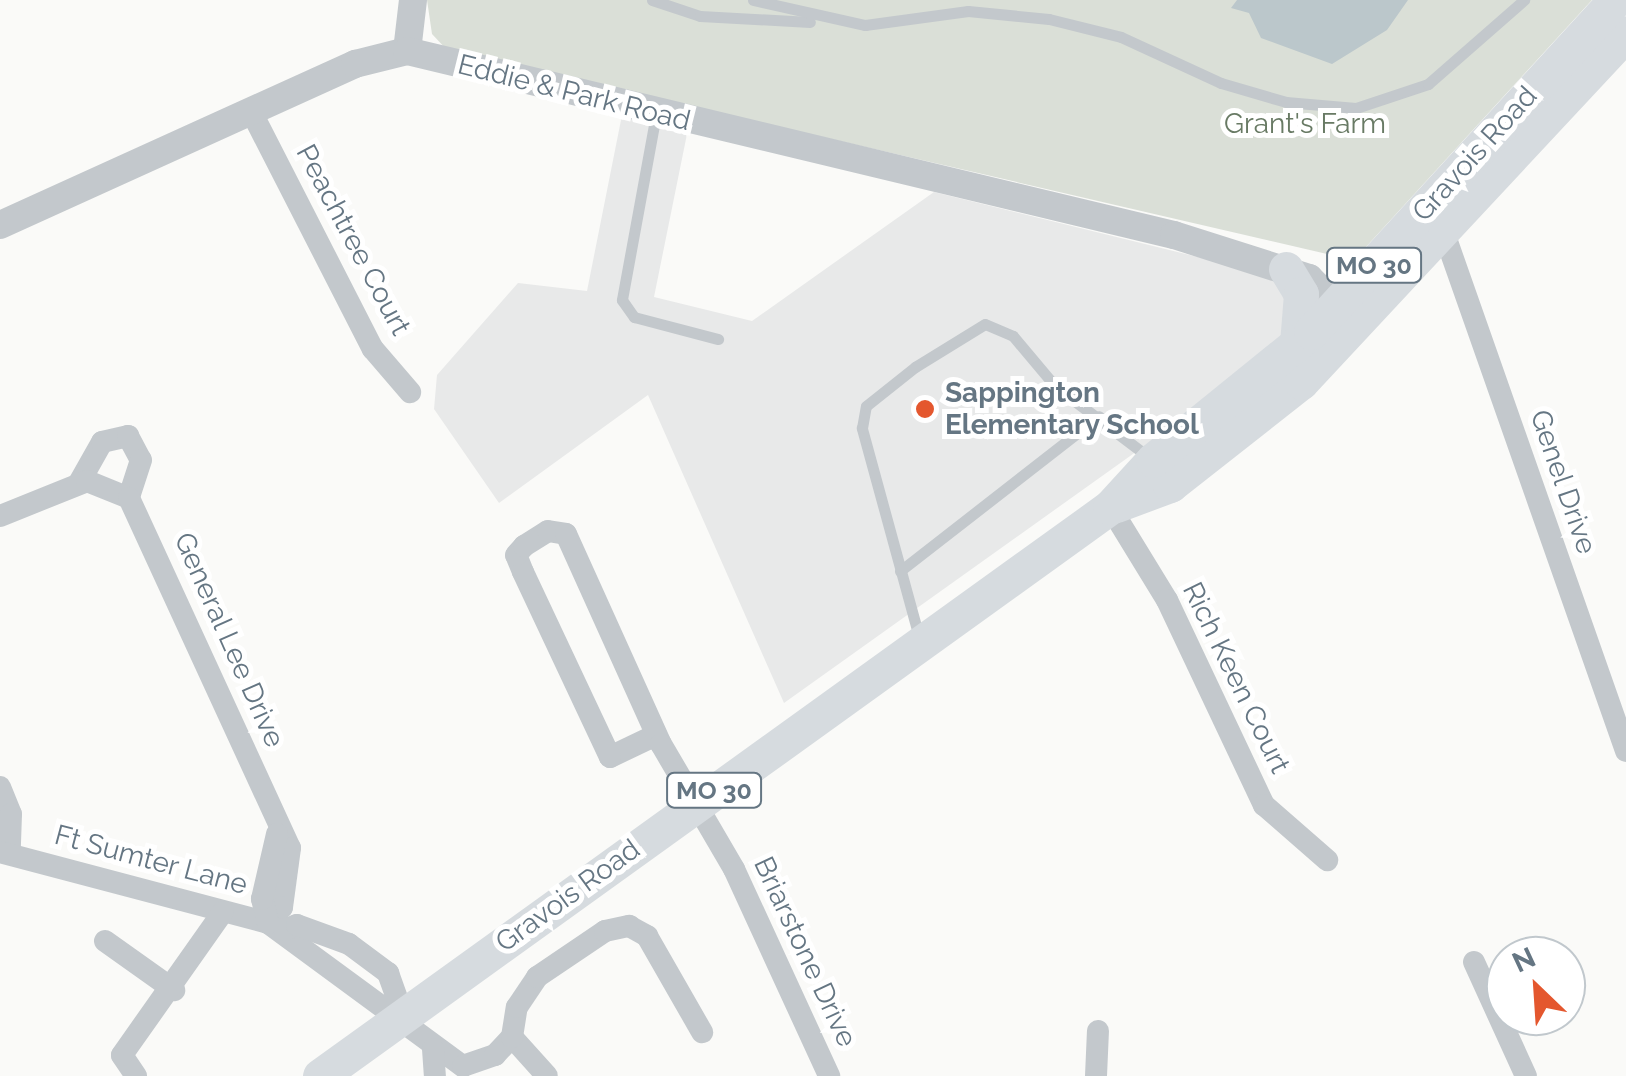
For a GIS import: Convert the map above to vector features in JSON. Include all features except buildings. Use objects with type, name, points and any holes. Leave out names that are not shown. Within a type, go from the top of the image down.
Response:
[{"type":"main road","name":"Gravois Road","points":[[1110,507],[1170,485],[1201,462],[1354,309],[1615,0]]},
{"type":"main road","name":"Gravois Road","points":[[320,1076],[1110,507],[1152,460],[1297,344],[1354,309],[1444,234],[1622,42]]},
{"type":"main road","points":[[1286,269],[1300,294],[1297,344]]},
{"type":"street","points":[[407,50],[413,0]]},
{"type":"street","name":"Eddie & Park Road","points":[[0,225],[380,54],[407,50],[656,114],[1174,235],[1310,260],[1354,309]]},
{"type":"street","name":"Peachtree Court","points":[[251,111],[373,349],[410,392]]},
{"type":"street","name":"Genel Drive","points":[[1444,234],[1626,751]]},
{"type":"street","name":"Eddie & Park Road","points":[[1174,235],[1286,269],[1354,309]]},
{"type":"street","points":[[0,516],[79,483],[107,485],[130,498],[141,460],[128,436],[102,442],[79,483]]},
{"type":"street","name":"General Lee Drive","points":[[130,498],[253,764],[289,861],[277,926]]},
{"type":"street","name":"Rich Keen Court","points":[[1110,507],[1167,600],[1264,805],[1326,860]]},
{"type":"street","name":"Briarstone Drive","points":[[656,735],[610,758],[516,555],[548,531],[566,534],[656,735],[699,800],[829,1076]]},
{"type":"street","points":[[0,786],[11,814],[5,852]]},
{"type":"street","name":"Ft Sumter Lane","points":[[5,852],[277,926],[297,925],[349,944],[388,973],[403,1015]]},
{"type":"street","points":[[136,1076],[122,1055],[174,990],[223,912]]},
{"type":"street","name":"Ft Sumter Lane","points":[[277,926],[361,997],[403,1015]]},
{"type":"street","points":[[403,1015],[434,1048],[463,1066],[495,1055],[512,1037],[517,1007],[537,977],[605,931],[628,926],[648,936],[702,1032]]},
{"type":"street","points":[[105,941],[174,990]]},
{"type":"street","points":[[1474,962],[1526,1076]]},
{"type":"street","points":[[1096,1076],[1098,1031]]},
{"type":"street","points":[[512,1037],[547,1076]]},
{"type":"street","points":[[434,1048],[436,1076]]},
{"type":"lane","points":[[652,0],[700,16],[865,25],[968,11],[1049,19],[1120,37],[1222,84],[1286,102],[1356,108],[1428,84],[1524,0]]},
{"type":"lane","points":[[753,0],[865,25]]},
{"type":"lane","points":[[656,114],[622,300],[634,317],[718,339]]},
{"type":"lane","points":[[920,641],[862,428],[866,406],[915,367],[985,324],[1012,336],[1054,386],[1099,416],[1152,460]]},
{"type":"lane","points":[[900,571],[1099,416]]},
{"type":"shaded area","points":[[1237,0],[1408,0],[1387,30],[1332,64],[1261,38],[1249,13],[1231,8]]},
{"type":"shaded area","name":"Sappington Elementary School","points":[[622,115],[687,134],[654,297],[752,321],[934,192],[1279,277],[1291,297],[1283,335],[1196,409],[784,703],[648,395],[499,503],[434,409],[437,375],[518,283],[587,291]]},
{"type":"green space","name":"Grant's Farm","points":[[427,0],[1592,0],[1365,248],[1340,257],[447,50],[432,34]]},
{"type":"place","name":"Sappington Elementary School","points":[[925,409]]}]
